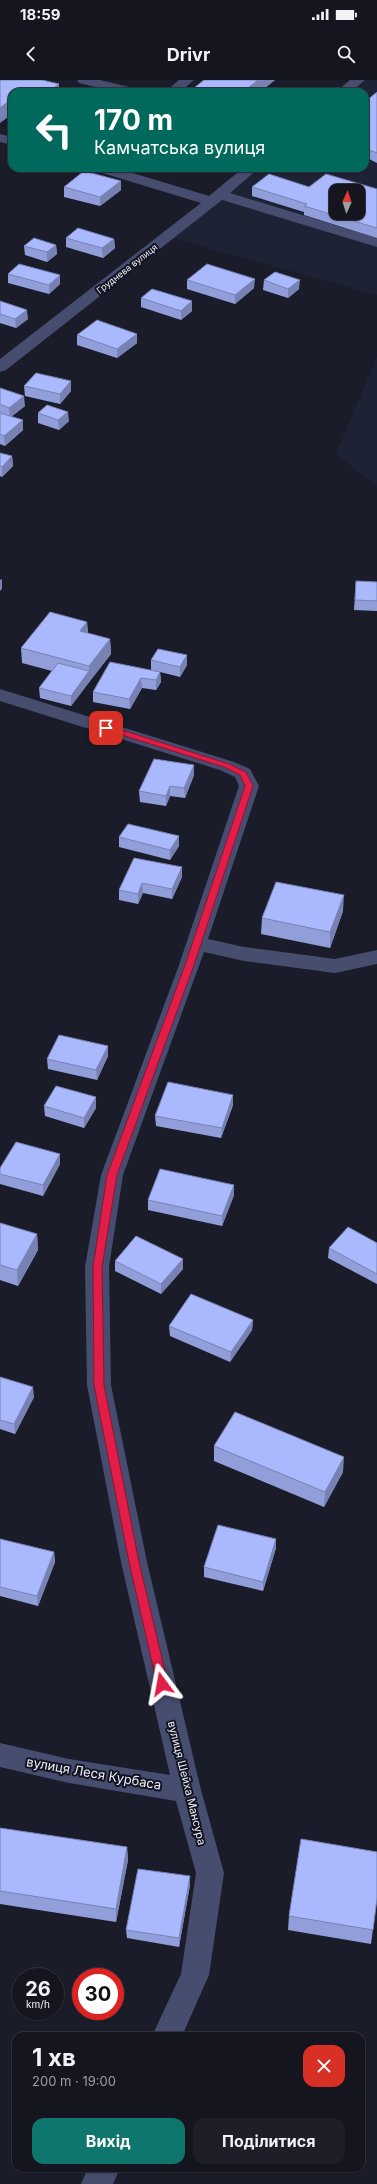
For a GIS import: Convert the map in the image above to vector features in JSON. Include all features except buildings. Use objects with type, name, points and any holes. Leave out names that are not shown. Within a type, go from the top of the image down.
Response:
[{"type":"street","points":[[177,88],[187,80]]},
{"type":"street","points":[[348,88],[358,80]]},
{"type":"street","points":[[90,81],[117,88]]},
{"type":"street","points":[[115,172],[377,242]]},
{"type":"street","name":"Груднева вулиця","points":[[0,366],[247,172]]},
{"type":"street","name":"вулиця Шейха Мансура","points":[[0,695],[227,766],[243,773],[249,786],[197,943],[112,1175],[97,1267],[99,1385],[134,1562],[187,1790],[210,1873],[195,1975],[169,2032]]},
{"type":"street","points":[[197,943],[244,954],[335,966],[377,957]]},
{"type":"street","name":"вулиця Леся Курбаса","points":[[0,1755],[69,1771],[187,1790]]},
{"type":"street","points":[[96,2184],[103,2172]]},
{"type":"shaded area","points":[[358,80],[377,80],[377,295],[168,237],[247,172],[369,172],[369,88],[348,88]]},
{"type":"shaded area","points":[[377,357],[377,486],[336,454]]},
{"type":"route","points":[[106,728],[227,766],[243,773],[249,786],[189,965],[112,1175],[97,1267],[99,1385],[134,1562],[162,1684]]}]
